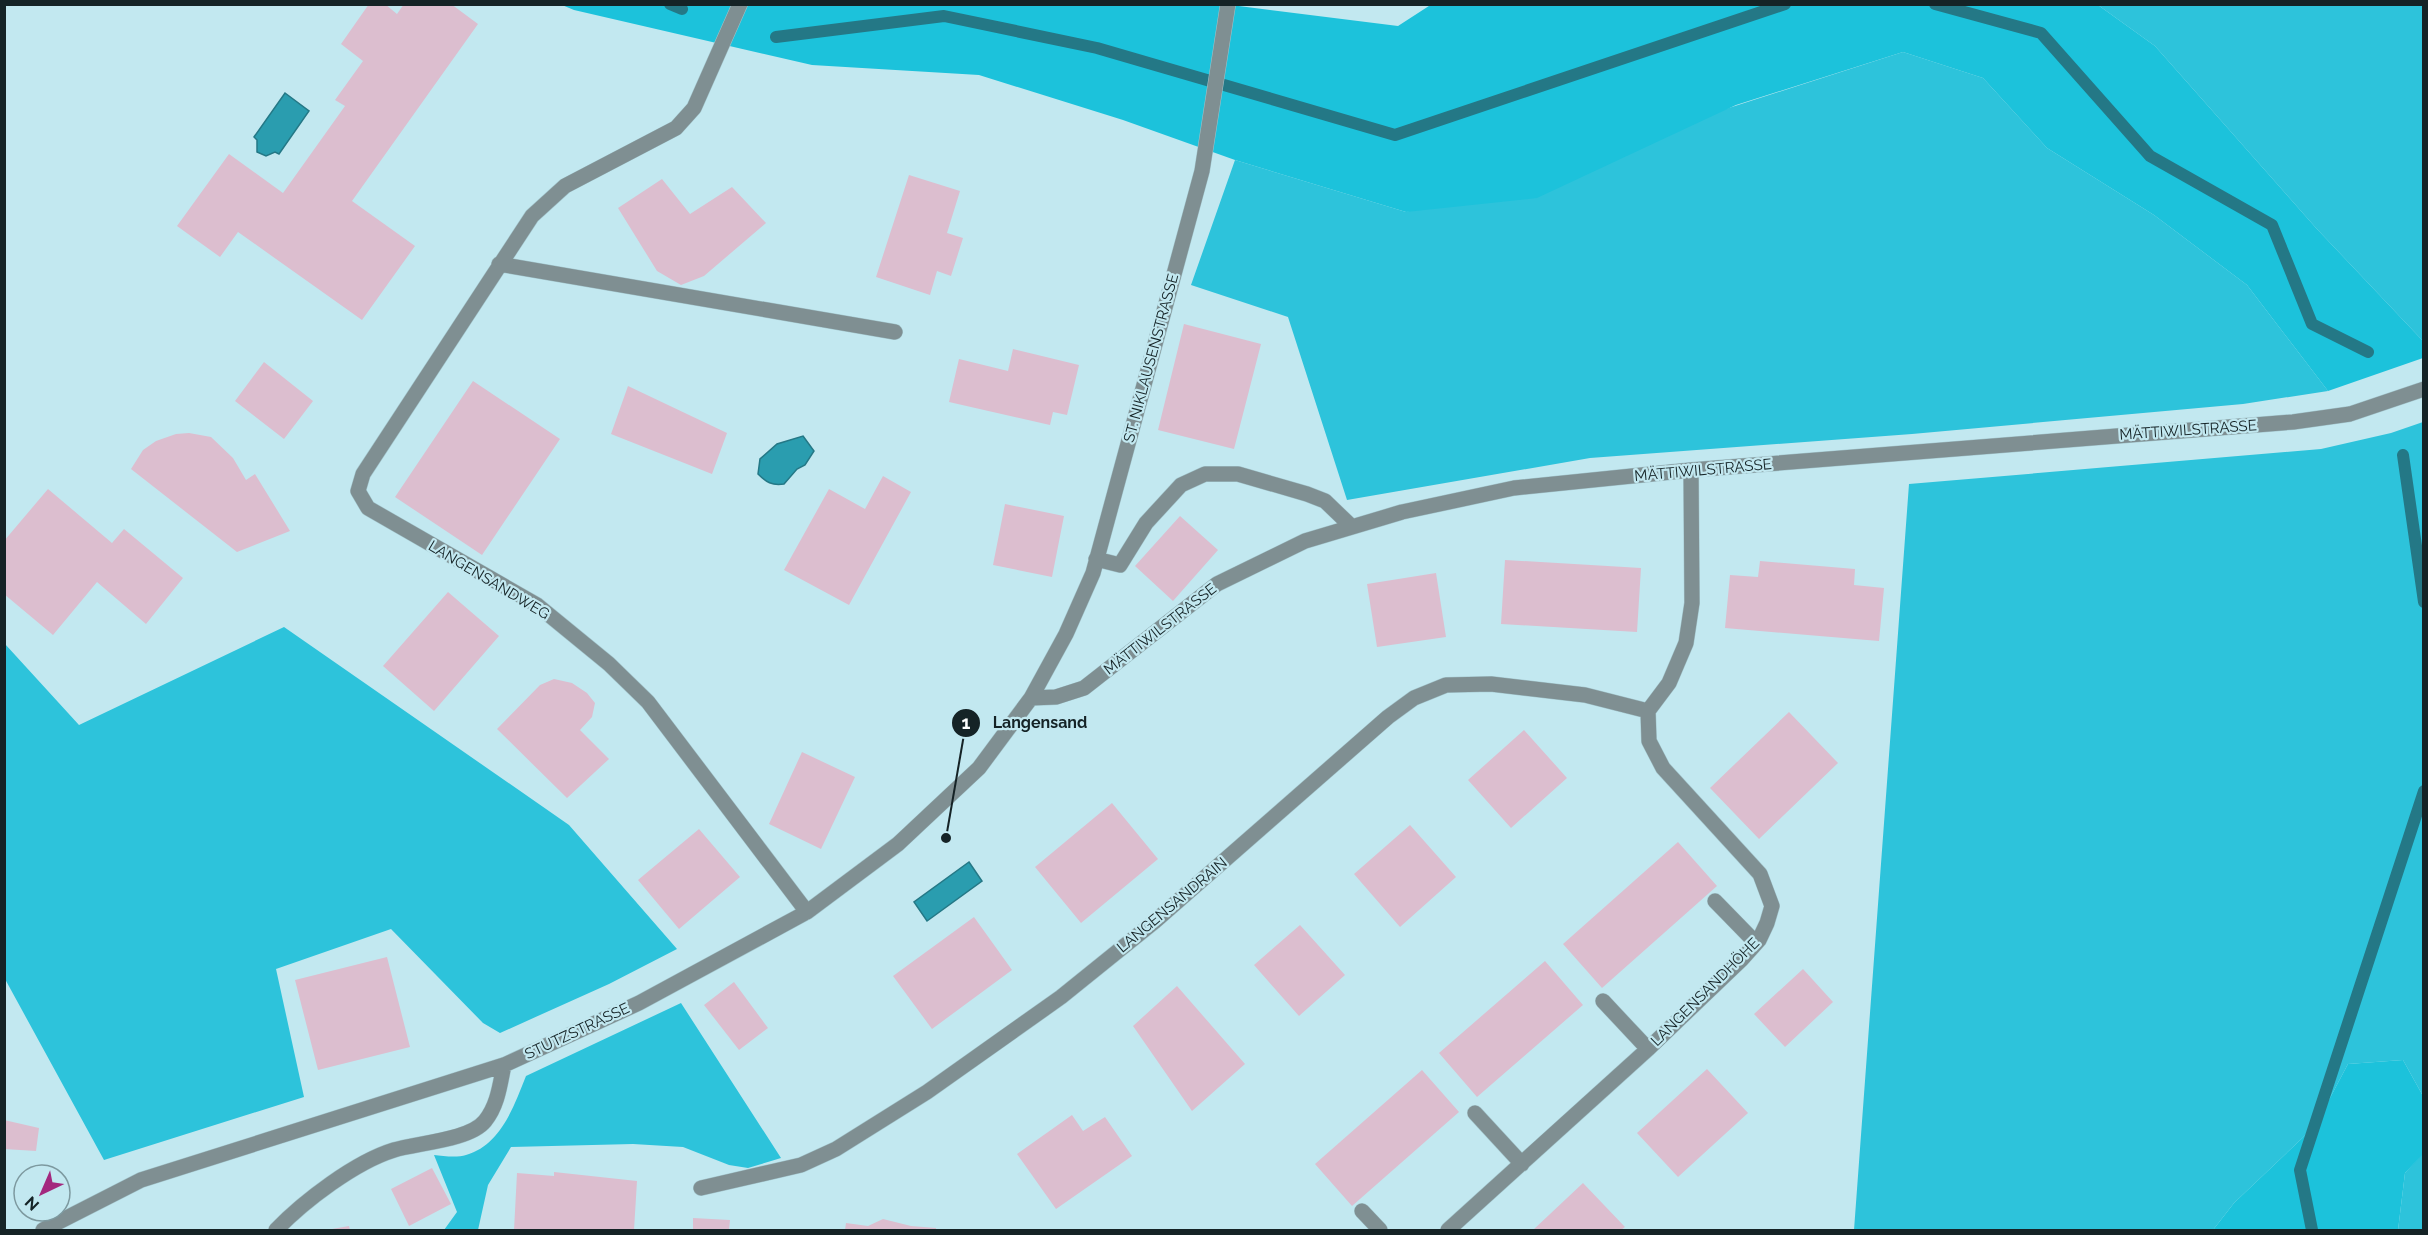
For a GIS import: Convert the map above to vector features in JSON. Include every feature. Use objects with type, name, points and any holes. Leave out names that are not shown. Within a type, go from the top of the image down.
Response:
[{"type":"street","points":[[740,4],[694,108],[676,128],[566,186],[532,216],[499,264],[895,332]]},
{"type":"street","name":"ST. NIKLAUSENSTRASSE","points":[[1031,698],[1066,634],[1093,573],[1202,171],[1228,9]]},
{"type":"street","name":"LANGENSANDWEG","points":[[499,264],[363,474],[357,491],[369,508],[537,605],[609,664],[648,702],[807,912]]},
{"type":"street","name":"MÄTTIWILSTRASSE","points":[[1031,698],[1056,697],[1084,688],[1217,584],[1305,541],[1352,525],[1514,488],[1691,470],[2293,422],[2350,414],[2424,389]]},
{"type":"street","points":[[1648,711],[1669,683],[1686,643],[1692,603],[1691,470]]},
{"type":"street","points":[[1096,558],[1120,566],[1146,523],[1181,485],[1205,474],[1238,474],[1307,494],[1325,501],[1352,525]]},
{"type":"street","name":"LANGENSANDRAIN","points":[[701,1188],[801,1166],[836,1149],[927,1092],[1061,997],[1154,922],[1388,717],[1414,698],[1446,685],[1491,684],[1585,695],[1648,711]]},
{"type":"street","name":"STUTZSTRASSE","points":[[44,1230],[141,1180],[504,1065],[639,1003],[807,912],[858,876],[940,807],[979,768],[1031,698]]},
{"type":"street","name":"LANGENSANDHÖHE","points":[[1448,1230],[1647,1049],[1756,944],[1767,923],[1772,906],[1760,874],[1663,768],[1649,741],[1648,711]]},
{"type":"street","points":[[1715,901],[1756,944]]},
{"type":"street","points":[[1604,1000],[1647,1049]]},
{"type":"street","points":[[276,1230],[289,1216],[346,1174],[392,1150],[454,1138],[484,1123],[496,1102],[504,1065]]},
{"type":"street","points":[[1475,1113],[1522,1164]]},
{"type":"street","points":[[1362,1211],[1380,1230]]},
{"type":"shaded area","points":[[1223,4],[1398,26],[1432,4],[2098,5],[2155,46],[2316,228],[2423,341],[2423,358],[2328,391],[2247,285],[2154,215],[2047,148],[1983,78],[1903,52],[1736,105],[1537,198],[1406,212],[1235,160],[1123,120],[979,75],[812,65],[574,10],[562,5]]},
{"type":"shaded area","points":[[2098,5],[2423,5],[2423,341],[2316,228],[2155,46]]},
{"type":"shaded area","points":[[1903,52],[1983,78],[2047,148],[2154,215],[2247,285],[2328,391],[2243,404],[1912,434],[1590,458],[1347,500],[1288,317],[1191,285],[1235,160],[1406,212]]},
{"type":"shaded area","points":[[285,93],[309,111],[279,154],[275,152],[266,156],[257,152],[257,140],[254,137]]},
{"type":"shaded area","points":[[2423,422],[2423,1096],[2403,1060],[2348,1064],[2315,1126],[2234,1203],[2213,1230],[1854,1230],[1909,484],[2321,449],[2391,433]]},
{"type":"shaded area","points":[[803,436],[814,451],[805,465],[797,469],[784,484],[770,483],[758,474],[760,459],[777,444]]},
{"type":"shaded area","points":[[284,627],[569,825],[677,949],[609,984],[500,1033],[483,1023],[391,929],[276,969],[304,1097],[104,1160],[5,979],[5,644],[79,725]]},
{"type":"shaded area","points":[[969,862],[982,881],[927,921],[914,902]]},
{"type":"shaded area","points":[[681,1003],[781,1158],[748,1168],[729,1165],[683,1147],[633,1144],[511,1147],[488,1185],[478,1230],[444,1230],[457,1212],[434,1155],[462,1156],[488,1143],[505,1123],[526,1076]]},
{"type":"shaded area","points":[[2403,1060],[2423,1096],[2424,1153],[2405,1173],[2398,1230],[2213,1230],[2234,1203],[2315,1126],[2348,1064]]},
{"type":"shaded area","points":[[2423,1153],[2423,1230],[2398,1230],[2405,1173]]},
{"type":"building","points":[[369,4],[385,4],[397,14],[404,4],[451,4],[478,24],[352,201],[415,246],[362,320],[238,232],[220,257],[177,226],[229,154],[283,193],[345,106],[335,100],[363,61],[341,44]]},
{"type":"building","points":[[909,175],[960,191],[947,233],[963,238],[951,276],[937,271],[930,295],[876,277]]},
{"type":"building","points":[[662,179],[690,214],[732,187],[766,223],[704,276],[681,285],[657,271],[618,208]]},
{"type":"building","points":[[1184,324],[1261,344],[1234,449],[1158,430]]},
{"type":"building","points":[[1013,349],[1079,365],[1067,415],[1053,412],[1050,425],[949,402],[959,359],[1008,371]]},
{"type":"building","points":[[264,362],[313,401],[284,439],[235,401]]},
{"type":"building","points":[[473,381],[560,439],[482,555],[395,497]]},
{"type":"building","points":[[628,386],[727,433],[712,474],[611,434]]},
{"type":"building","points":[[189,433],[211,437],[233,458],[246,480],[255,474],[290,531],[237,552],[131,469],[143,450],[156,441],[176,434]]},
{"type":"building","points":[[883,476],[911,492],[849,605],[784,570],[829,489],[865,509]]},
{"type":"building","points":[[48,489],[112,543],[124,529],[183,578],[146,624],[97,582],[53,635],[4,594],[4,541]]},
{"type":"building","points":[[1005,504],[1064,516],[1052,577],[993,565]]},
{"type":"building","points":[[1180,516],[1218,550],[1173,601],[1135,566]]},
{"type":"building","points":[[1505,560],[1641,568],[1637,632],[1501,624]]},
{"type":"building","points":[[1760,561],[1855,569],[1854,585],[1884,588],[1879,641],[1725,628],[1730,575],[1758,577]]},
{"type":"building","points":[[1436,573],[1446,637],[1377,647],[1367,584]]},
{"type":"building","points":[[448,592],[499,636],[434,711],[383,666]]},
{"type":"building","points":[[554,679],[572,683],[587,693],[595,703],[592,717],[580,730],[609,759],[567,798],[497,729],[540,685]]},
{"type":"building","points":[[1789,712],[1838,763],[1759,839],[1710,788]]},
{"type":"building","points":[[1524,730],[1567,778],[1511,828],[1468,780]]},
{"type":"building","points":[[802,752],[855,777],[821,849],[769,824]]},
{"type":"building","points":[[1112,803],[1158,859],[1081,923],[1035,867]]},
{"type":"building","points":[[1410,825],[1456,877],[1400,927],[1354,874]]},
{"type":"building","points":[[699,829],[740,877],[679,929],[638,880]]},
{"type":"building","points":[[1678,842],[1717,886],[1602,988],[1563,944]]},
{"type":"building","points":[[974,917],[1012,970],[932,1029],[893,976]]},
{"type":"building","points":[[1300,925],[1345,975],[1299,1016],[1254,965]]},
{"type":"building","points":[[387,957],[410,1047],[318,1070],[295,980]]},
{"type":"building","points":[[1545,961],[1583,1005],[1477,1097],[1439,1053]]},
{"type":"building","points":[[1803,969],[1833,1002],[1785,1047],[1754,1014]]},
{"type":"building","points":[[734,982],[768,1028],[739,1050],[704,1005]]},
{"type":"building","points":[[1177,986],[1245,1064],[1192,1111],[1133,1026]]},
{"type":"building","points":[[1707,1069],[1748,1113],[1678,1177],[1637,1133]]},
{"type":"building","points":[[1422,1070],[1459,1112],[1352,1206],[1315,1164]]},
{"type":"building","points":[[1072,1115],[1083,1131],[1105,1117],[1132,1156],[1056,1209],[1017,1154]]},
{"type":"building","points":[[4,1120],[39,1128],[36,1151],[4,1149]]},
{"type":"building","points":[[432,1168],[451,1204],[409,1226],[391,1189]]},
{"type":"building","points":[[554,1172],[637,1181],[634,1230],[514,1230],[517,1173],[554,1176]]},
{"type":"building","points":[[1583,1183],[1625,1227],[1621,1230],[1533,1230]]},
{"type":"building","points":[[693,1218],[730,1220],[729,1230],[693,1230]]},
{"type":"building","points":[[883,1219],[911,1226],[936,1228],[936,1230],[845,1230],[846,1223],[868,1226]]},
{"type":"building","points":[[349,1226],[350,1230],[332,1230],[332,1229]]},
{"type":"waterway","points":[[670,4],[682,9]]},
{"type":"waterway","points":[[776,37],[944,16],[1097,48],[1395,135],[1785,4]]},
{"type":"waterway","points":[[1935,4],[2041,33],[2150,156],[2272,225],[2312,324],[2368,352]]},
{"type":"waterway","points":[[2403,455],[2424,602]]},
{"type":"waterway","points":[[2312,1230],[2300,1170],[2424,791]]},
{"type":"place","name":"Langensand","points":[[946,838]]}]
